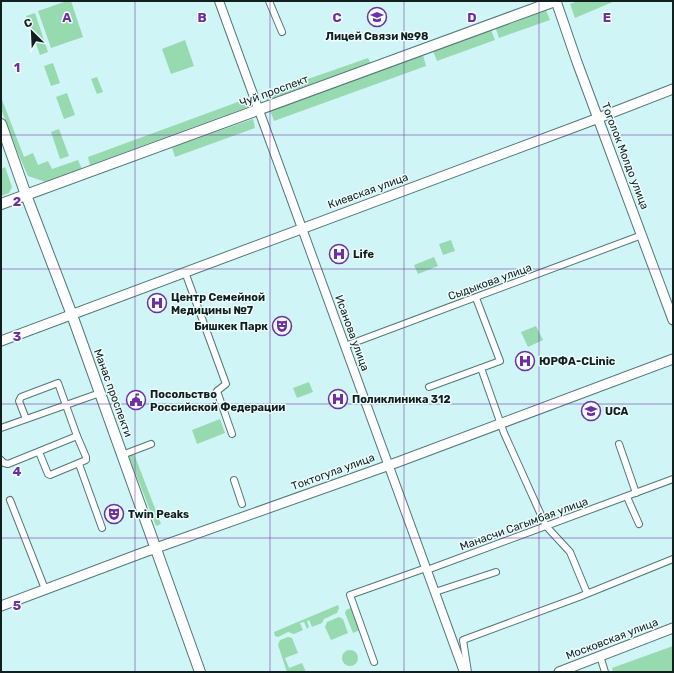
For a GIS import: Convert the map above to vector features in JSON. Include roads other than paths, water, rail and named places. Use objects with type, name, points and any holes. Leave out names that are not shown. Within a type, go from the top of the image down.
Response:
[{"type":"main road","name":"Чуй проспект","points":[[1,204],[556,1]]},
{"type":"main road","name":"Тоголок Молдо улица","points":[[556,1],[562,22],[673,320]]},
{"type":"main road","name":"Киевская улица","points":[[1,341],[673,89]]},
{"type":"main road","name":"Манас проспекти","points":[[1,124],[26,195],[72,315],[200,672]]},
{"type":"main road","name":"Токтогула улица","points":[[1,606],[155,548],[501,424],[673,359]]},
{"type":"main road","name":"Московская улица","points":[[559,672],[673,628]]},
{"type":"street","name":"Исанова улица","points":[[219,1],[464,672]]},
{"type":"street","points":[[269,1],[282,32]]},
{"type":"street","name":"Сыдыкова улица","points":[[345,346],[642,235]]},
{"type":"street","points":[[184,272],[226,384],[217,392],[232,434]]},
{"type":"street","points":[[429,387],[500,361],[476,298]]},
{"type":"street","points":[[481,368],[501,424],[546,526],[570,552],[587,593]]},
{"type":"street","points":[[26,419],[19,401],[21,397],[58,384],[86,460],[80,464],[50,475],[48,474],[39,452]]},
{"type":"street","points":[[1,428],[100,393]]},
{"type":"street","points":[[1,460],[8,464],[78,436]]},
{"type":"street","points":[[122,455],[151,444]]},
{"type":"street","points":[[619,444],[636,494]]},
{"type":"street","points":[[80,464],[102,528]]},
{"type":"street","name":"Манасчи Сагымбая улица","points":[[374,662],[350,594],[426,569],[636,494],[673,479]]},
{"type":"street","points":[[234,480],[242,504]]},
{"type":"street","points":[[627,497],[639,524]]},
{"type":"street","points":[[10,500],[45,589]]},
{"type":"street","points":[[468,672],[463,640],[579,597],[673,559]]},
{"type":"street","points":[[435,592],[496,572]]},
{"type":"street","points":[[600,656],[605,672]]},
{"type":"place","name":"Лицей Связи №98","points":[[377,17]]},
{"type":"place","name":"Life","points":[[339,254]]},
{"type":"place","name":"Центр Семейной Медицины №7","points":[[157,303]]},
{"type":"place","name":"Бишкек Парк","points":[[282,326]]},
{"type":"place","name":"ЮРФА-CLinic","points":[[525,361]]},
{"type":"place","name":"Поликлиника 312","points":[[338,399]]},
{"type":"place","name":"Посольство Российской Федерации","points":[[136,400]]},
{"type":"place","name":"UCA","points":[[591,411]]},
{"type":"place","name":"Twin Peaks","points":[[114,514]]}]
